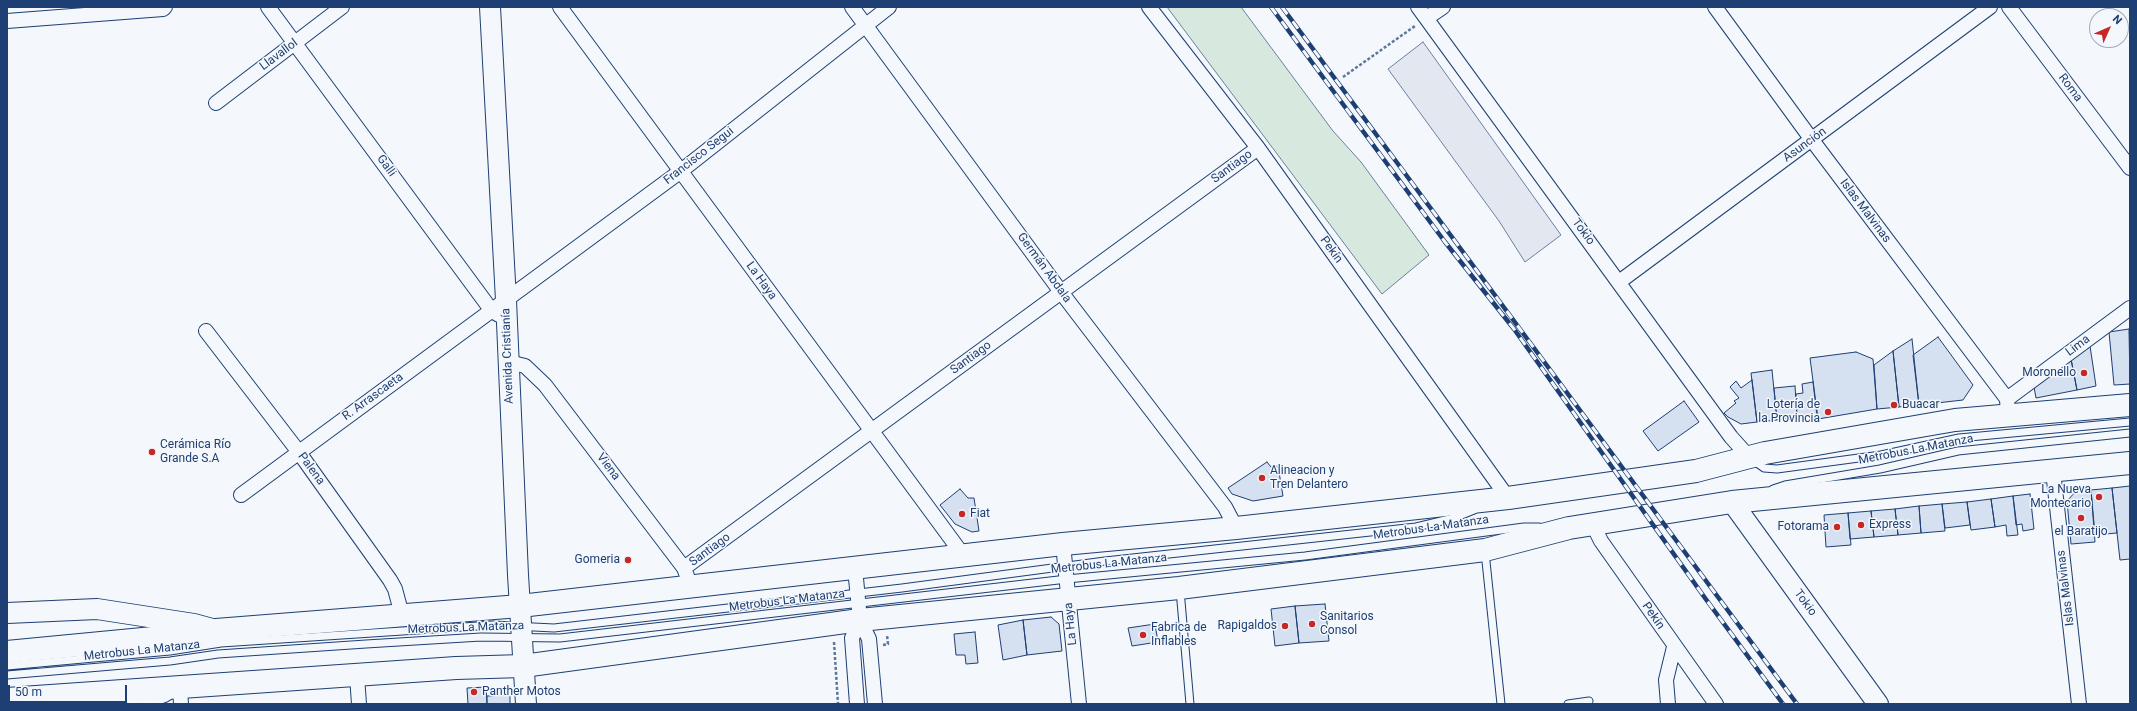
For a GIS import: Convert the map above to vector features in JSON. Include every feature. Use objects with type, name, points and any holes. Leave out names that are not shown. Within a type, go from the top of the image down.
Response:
[{"type":"highway","points":[[7,652],[194,634],[216,630],[402,615],[522,623],[687,578],[855,568],[1063,544],[1236,528],[1508,498],[1696,471],[1765,453],[1955,420],[2007,408],[2130,405]]},
{"type":"highway","points":[[7,699],[181,696],[357,676],[456,668],[524,666],[859,605],[1067,581],[1179,588],[1484,550],[1569,528],[1593,526],[1657,513],[1732,502],[2130,463]]},
{"type":"main road","name":"Avenida Cristianía","points":[[490,7],[502,311],[509,362],[526,704]]},
{"type":"main road","name":"Tokio","points":[[1732,502],[1878,704]]},
{"type":"main road","points":[[7,613],[97,609],[194,624],[216,630]]},
{"type":"main road","points":[[132,704],[150,696],[181,696]]},
{"type":"street","points":[[7,21],[163,9],[166,7]]},
{"type":"street","name":"Galli","points":[[268,7],[502,311]]},
{"type":"street","name":"Llavallol","points":[[216,103],[342,7]]},
{"type":"street","name":"La Haya","points":[[560,7],[871,432],[963,555]]},
{"type":"street","name":"Germán Abdala","points":[[852,7],[1062,292],[1225,507],[1236,528]]},
{"type":"street","name":"Francisco Segui","points":[[502,311],[889,7]]},
{"type":"street","name":"Pekín","points":[[1149,7],[1258,148],[1508,498]]},
{"type":"street","points":[[1423,13],[1443,7]]},
{"type":"street","name":"Islas Malvinas","points":[[1715,7],[2007,408]]},
{"type":"street","name":"Asunción","points":[[1619,282],[1990,7]]},
{"type":"street","name":"Roma","points":[[2009,7],[2130,168]]},
{"type":"street","name":"Tokio","points":[[1423,13],[1731,437],[1749,457]]},
{"type":"street","name":"Santiago","points":[[687,578],[871,432],[1258,148]]},
{"type":"street","name":"Lima","points":[[2007,408],[2130,308]]},
{"type":"street","name":"R. Arrascaeta","points":[[241,495],[298,451],[502,311]]},
{"type":"street","name":"Palena","points":[[206,331],[298,451],[390,580],[395,589],[402,615]]},
{"type":"street","name":"Viena","points":[[509,362],[525,366],[545,385],[687,578]]},
{"type":"street","name":"Islas Malvinas","points":[[2053,471],[2080,704]]},
{"type":"street","name":"Pekín","points":[[1593,526],[1601,541],[1674,647],[1716,704]]},
{"type":"street","name":"La Haya","points":[[1063,544],[1079,704]]},
{"type":"street","points":[[855,568],[859,605],[870,639],[875,704]]},
{"type":"street","points":[[857,704],[852,638],[859,605]]},
{"type":"street","points":[[1668,704],[1666,680],[1674,647]]},
{"type":"street","points":[[357,676],[358,704]]},
{"type":"lane","name":"Metrobus La Matanza","points":[[1749,457],[1764,468],[1777,469],[1881,455],[1959,438],[2130,422]]},
{"type":"lane","name":"Metrobus La Matanza","points":[[1732,502],[1785,485],[1880,469],[1958,452],[2130,433]]},
{"type":"lane","name":"Metrobus La Matanza","points":[[1067,581],[1416,527],[1454,518],[1508,498]]},
{"type":"lane","name":"Metrobus La Matanza","points":[[7,675],[170,661],[218,654],[366,644],[522,623],[560,638],[1305,556],[1524,527],[1569,528]]},
{"type":"lane","points":[[1484,550],[1501,704]]},
{"type":"lane","points":[[1179,588],[1190,704]]},
{"type":"lane","name":"Metrobus La Matanza","points":[[7,666],[170,651],[221,643],[522,623],[554,628],[859,605]]},
{"type":"lane","points":[[1568,704],[1589,701]]},
{"type":"path","points":[[1343,77],[1423,13]]},
{"type":"shaded area","points":[[1167,7],[1241,7],[1333,131],[1361,162],[1429,255],[1382,294]]},
{"type":"shaded area","points":[[1423,42],[1561,235],[1525,262],[1499,221],[1388,69]]},
{"type":"building","points":[[2129,329],[2130,384],[2114,385],[2109,332]]},
{"type":"building","points":[[1938,337],[1973,385],[1963,400],[1919,405],[1913,355]]},
{"type":"building","points":[[1912,339],[1919,405],[1899,407],[1893,351]]},
{"type":"building","name":"Moronello","points":[[2090,346],[2096,386],[2077,390],[2071,359]]},
{"type":"building","points":[[1893,351],[1899,407],[1877,409],[1874,365]]},
{"type":"building","points":[[1856,352],[1873,359],[1877,409],[1818,419],[1810,358]]},
{"type":"building","points":[[2071,359],[2077,390],[2036,398],[2034,387]]},
{"type":"building","points":[[1772,370],[1777,420],[1757,422],[1751,373]]},
{"type":"building","points":[[1752,380],[1757,422],[1741,424],[1724,413],[1736,403],[1734,401],[1739,398],[1730,387],[1736,381],[1741,388]]},
{"type":"building","points":[[1813,382],[1817,416],[1797,417],[1796,394],[1803,393],[1802,384]]},
{"type":"building","points":[[1795,386],[1797,417],[1777,420],[1774,388]]},
{"type":"building","points":[[1684,401],[1699,422],[1658,451],[1643,431]]},
{"type":"building","name":"Alineacion y Tren Delantero","points":[[1267,462],[1271,467],[1278,466],[1283,496],[1253,501],[1232,494],[1228,488]]},
{"type":"building","points":[[2130,486],[2130,559],[2120,560],[2112,488]]},
{"type":"building","points":[[2112,488],[2117,533],[2095,535],[2091,490]]},
{"type":"building","name":"Fiat","points":[[960,489],[968,498],[974,498],[979,531],[972,532],[955,524],[940,505]]},
{"type":"building","name":"el Baratijo","points":[[2091,490],[2095,542],[2071,544],[2067,501],[2076,491]]},
{"type":"building","points":[[2030,494],[2034,529],[2023,531],[2022,524],[2016,525],[2013,496]]},
{"type":"building","points":[[2013,496],[2018,535],[2007,536],[2006,525],[1995,527],[1991,499]]},
{"type":"building","points":[[1991,499],[1995,527],[1971,530],[1967,502]]},
{"type":"building","points":[[1967,502],[1970,525],[1945,528],[1942,504]]},
{"type":"building","points":[[1942,504],[1945,531],[1921,533],[1919,506]]},
{"type":"building","points":[[1919,506],[1921,533],[1898,535],[1895,509]]},
{"type":"building","points":[[1895,509],[1898,535],[1874,537],[1871,511]]},
{"type":"building","name":"Express","points":[[1871,511],[1874,537],[1850,539],[1848,513]]},
{"type":"building","name":"Fotorama","points":[[1848,513],[1851,545],[1826,547],[1824,515]]},
{"type":"building","name":"Sanitarios Consol","points":[[1325,604],[1329,641],[1299,643],[1295,606]]},
{"type":"building","name":"Rapigaldos","points":[[1295,606],[1299,643],[1275,646],[1271,609]]},
{"type":"building","points":[[1051,617],[1059,624],[1062,651],[1027,655],[1023,620]]},
{"type":"building","points":[[1023,620],[1027,655],[1003,660],[998,625]]},
{"type":"building","name":"Fabrica de Inflables","points":[[1155,624],[1158,642],[1132,646],[1128,628]]},
{"type":"building","points":[[975,632],[978,663],[966,664],[965,655],[956,655],[954,634]]},
{"type":"building","points":[[486,687],[487,704],[468,704],[467,688]]},
{"type":"building","points":[[510,695],[510,704],[487,704],[487,696]]},
{"type":"railway","points":[[1271,7],[1445,242],[1514,329],[1705,598],[1783,704]]},
{"type":"railway","points":[[1282,7],[1797,704]]},
{"type":"place","name":"Moronello","points":[[2084,373]]},
{"type":"place","name":"Buacar","points":[[1894,405]]},
{"type":"place","name":"Lotería de la Provincia","points":[[1828,412]]},
{"type":"place","name":"Cerámica Río Grande S.A","points":[[152,452]]},
{"type":"place","name":"Alineacion y Tren Delantero","points":[[1262,478]]},
{"type":"place","name":"La Nueva Montecario","points":[[2099,497]]},
{"type":"place","name":"Fiat","points":[[962,514]]},
{"type":"place","name":"el Baratijo","points":[[2081,518]]},
{"type":"place","name":"Express","points":[[1861,525]]},
{"type":"place","name":"Fotorama","points":[[1837,527]]},
{"type":"place","name":"Gomeria","points":[[628,560]]},
{"type":"place","name":"Sanitarios Consol","points":[[1312,624]]},
{"type":"place","name":"Rapigaldos","points":[[1285,626]]},
{"type":"place","name":"Fabrica de Inflables","points":[[1143,635]]},
{"type":"place","name":"Panther Motos","points":[[474,692]]}]
